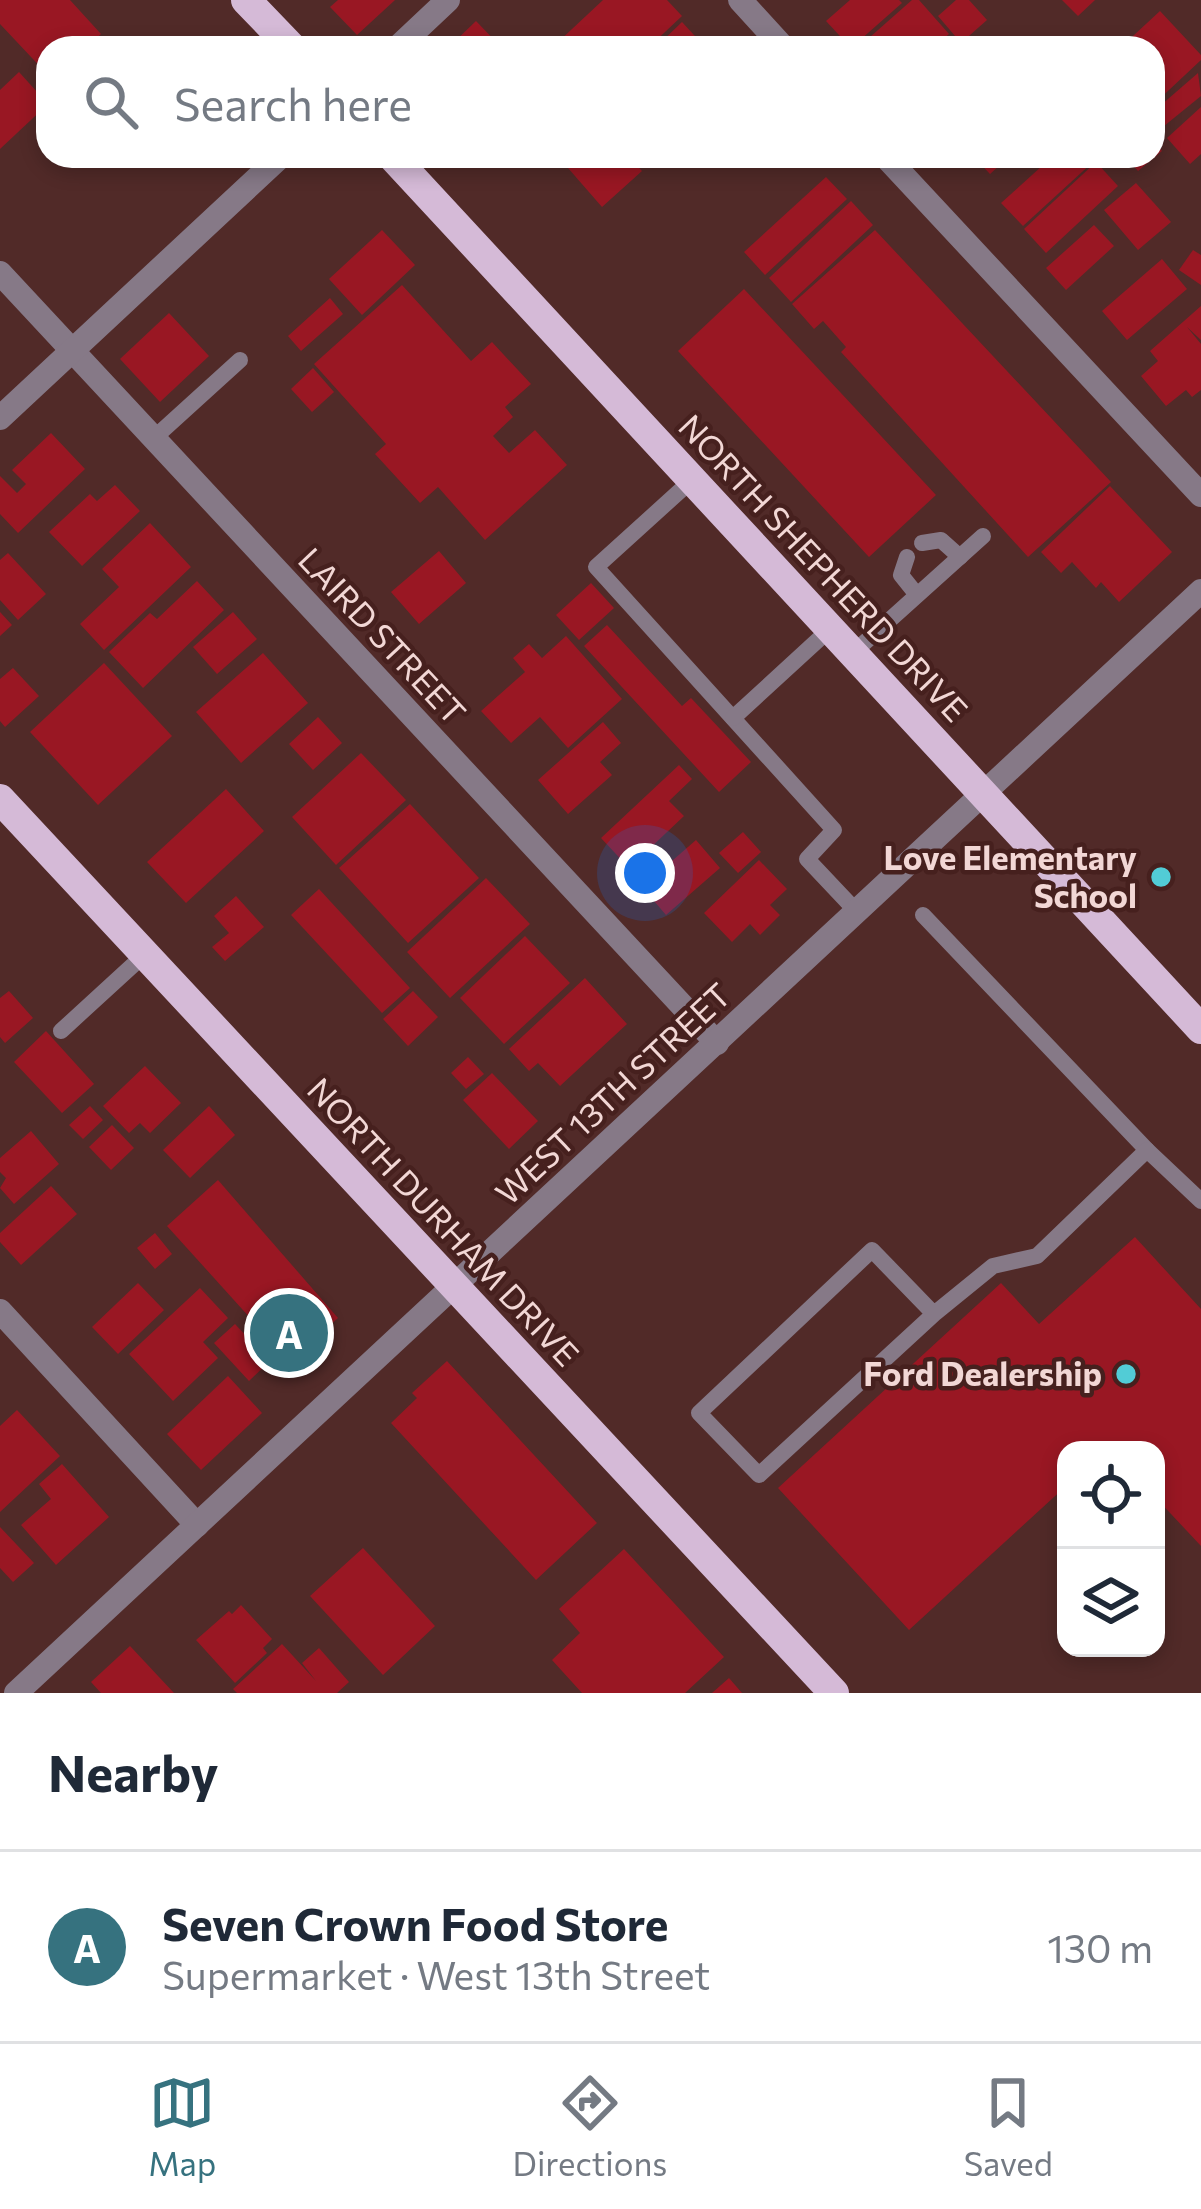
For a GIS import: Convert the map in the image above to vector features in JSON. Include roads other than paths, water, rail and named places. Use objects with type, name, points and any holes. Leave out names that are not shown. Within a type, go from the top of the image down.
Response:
[{"type":"main road","points":[[246,0],[280,36]]},
{"type":"main road","name":"NORTH SHEPHERD DRIVE","points":[[403,168],[1201,1029]]},
{"type":"main road","name":"NORTH DURHAM DRIVE","points":[[0,799],[834,1693]]},
{"type":"street","points":[[410,36],[448,0]]},
{"type":"street","points":[[740,0],[773,36]]},
{"type":"street","points":[[0,418],[268,168]]},
{"type":"street","points":[[896,168],[1201,495]]},
{"type":"street","name":"LAIRD STREET","points":[[0,274],[717,1042]]},
{"type":"street","name":"WEST 13TH STREET","points":[[16,1693],[1201,591]]},
{"type":"street","points":[[0,1311],[197,1525]]},
{"type":"lane","points":[[153,439],[240,360]]},
{"type":"lane","points":[[692,480],[596,566],[834,830],[807,859],[857,913]]},
{"type":"lane","points":[[853,653],[983,536]]},
{"type":"lane","points":[[922,543],[941,540],[960,557]]},
{"type":"lane","points":[[907,556],[902,575],[917,595]]},
{"type":"lane","points":[[733,718],[830,628]]},
{"type":"lane","points":[[923,915],[1201,1201]]},
{"type":"lane","points":[[61,1031],[145,955]]},
{"type":"lane","points":[[934,1314],[872,1250],[699,1413],[759,1475],[934,1314],[993,1266],[1037,1256],[1147,1150]]},
{"type":"place","name":"Love Elementary School","points":[[1161,877]]},
{"type":"place","name":"Seven Crown Food Store","points":[[289,1333]]},
{"type":"place","name":"Ford Dealership","points":[[1126,1374]]}]
